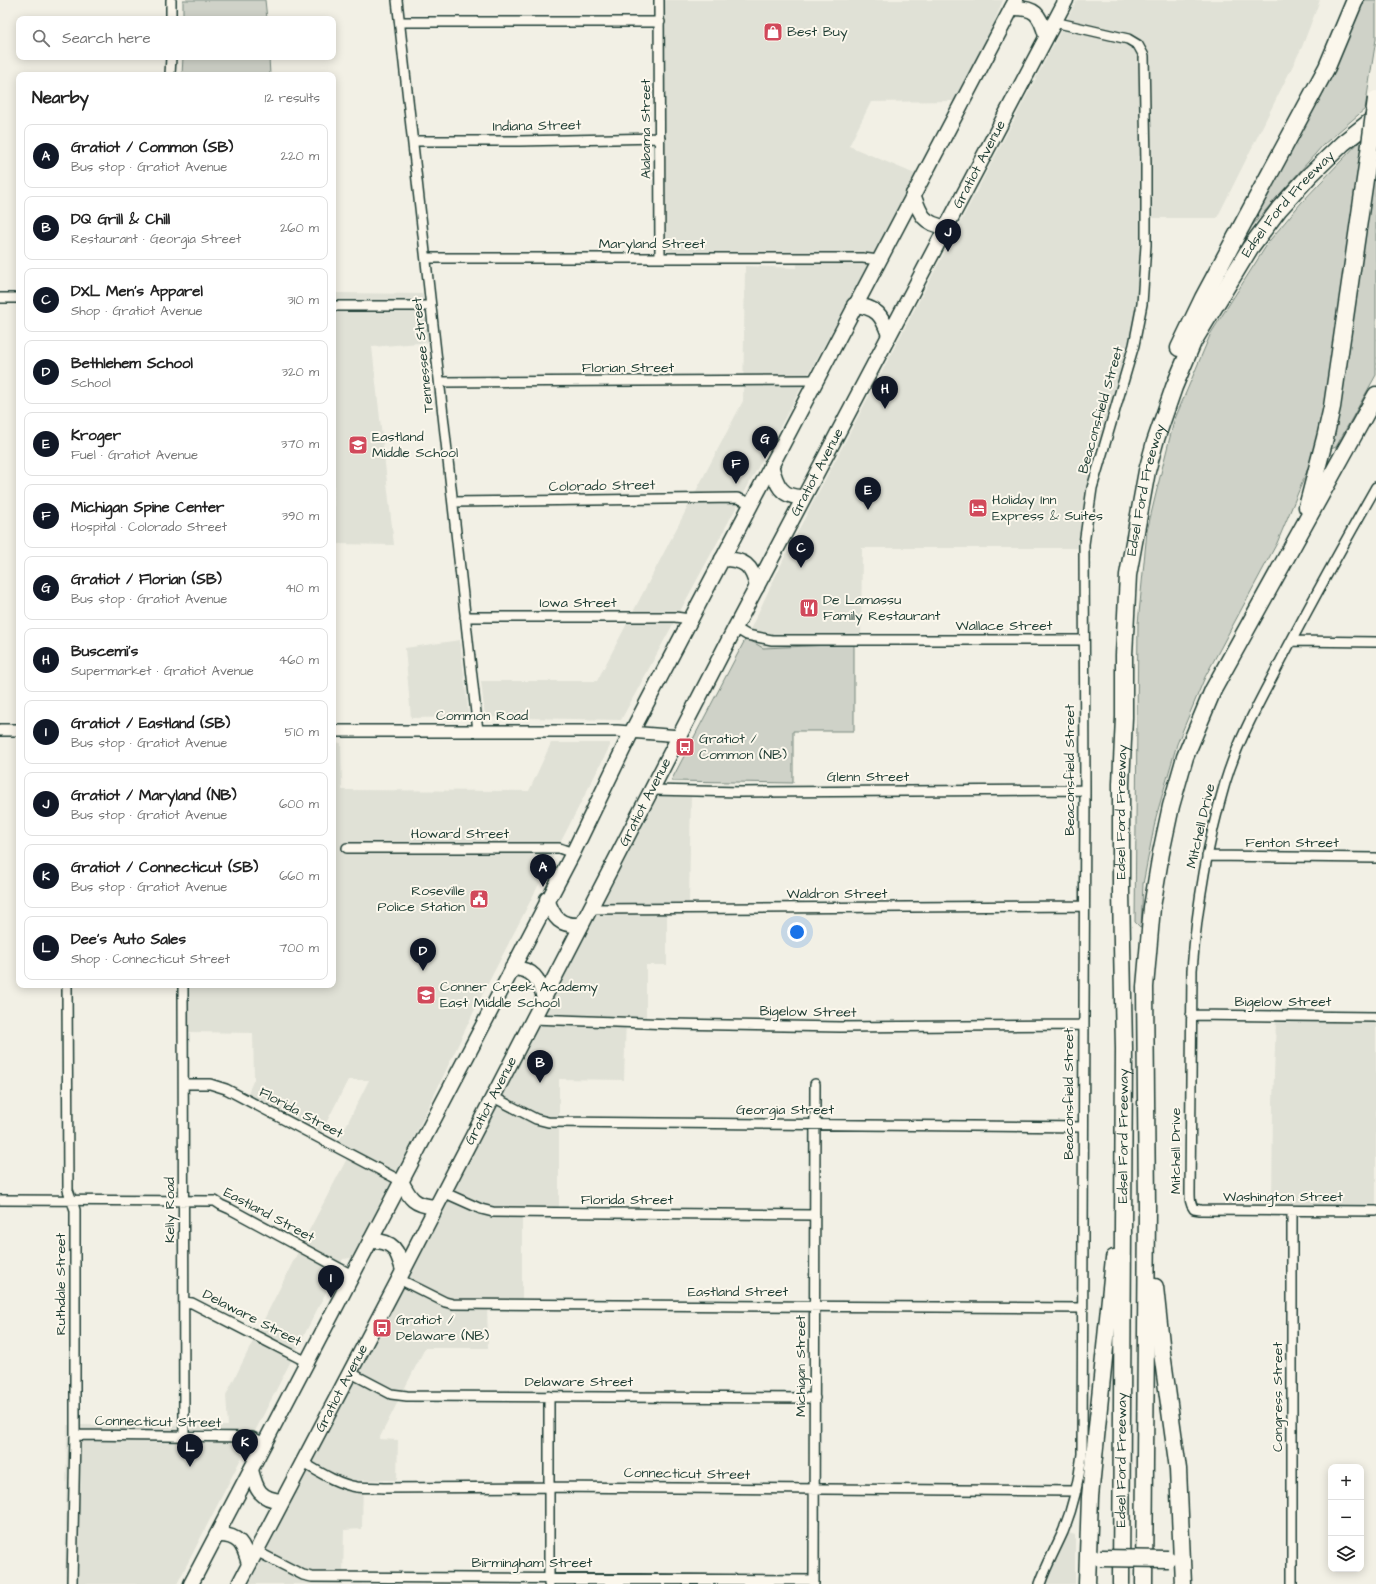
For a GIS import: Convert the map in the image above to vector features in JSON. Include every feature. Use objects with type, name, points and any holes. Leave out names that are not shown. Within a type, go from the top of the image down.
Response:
[{"type":"highway","points":[[1128,574],[1126,530],[1135,482],[1145,439],[1172,362],[1203,298],[1327,67],[1355,0]]},
{"type":"highway","points":[[1301,530],[1330,414],[1376,99]]},
{"type":"highway","name":"Edsel Ford Freeway","points":[[1121,1584],[1124,1049],[1121,891],[1121,784],[1124,717],[1124,655],[1128,574],[1147,471],[1155,442],[1174,387],[1193,342],[1250,248],[1279,209],[1309,176],[1343,143],[1376,117]]},
{"type":"highway","name":"Edsel Ford Freeway","points":[[1144,1584],[1147,1208],[1145,987],[1152,906],[1171,806],[1185,757],[1213,690],[1376,395]]},
{"type":"highway","points":[[1087,1584],[1094,1563],[1090,1497],[1113,1265],[1115,1235],[1116,1128],[1124,1049]]},
{"type":"highway","points":[[1147,1208],[1153,1242],[1162,1353],[1178,1469],[1183,1584]]},
{"type":"highway","points":[[1094,1563],[1168,1559],[1177,1561],[1183,1568]]},
{"type":"main road","name":"Gratiot Avenue","points":[[239,1584],[493,1097],[532,1019],[591,909],[735,628],[1066,0]]},
{"type":"main road","points":[[191,1584],[547,899],[573,853],[631,732],[1014,4],[1036,13],[1043,25],[1046,36]]},
{"type":"main road","points":[[913,194],[917,206],[924,218],[934,225],[946,226]]},
{"type":"main road","points":[[854,306],[871,308],[877,312],[886,325],[889,335]]},
{"type":"main road","points":[[771,465],[775,479],[783,491],[792,496],[804,497]]},
{"type":"main road","points":[[722,559],[732,559],[746,564],[755,577],[757,587]]},
{"type":"main road","points":[[547,899],[551,909],[560,921],[566,924],[582,925]]},
{"type":"main road","points":[[512,968],[527,970],[532,974],[541,987],[544,998]]},
{"type":"main road","points":[[401,1181],[411,1198],[416,1203],[435,1207]]},
{"type":"main road","points":[[370,1241],[379,1240],[390,1244],[398,1255],[401,1274]]},
{"type":"main road","points":[[251,1470],[254,1483],[262,1496],[268,1499],[282,1501]]},
{"type":"main road","points":[[217,1536],[231,1536],[237,1539],[246,1552],[249,1564]]},
{"type":"street","points":[[171,0],[171,16]]},
{"type":"street","name":"Tennessee Street","points":[[397,0],[414,141],[478,731]]},
{"type":"street","name":"Alabama Street","points":[[659,0],[660,258]]},
{"type":"street","points":[[400,22],[660,22]]},
{"type":"street","name":"Beaconsfield Street","points":[[1040,1584],[1063,1532],[1076,1491],[1082,1454],[1085,790],[1084,544],[1092,488],[1134,345],[1142,304],[1146,245],[1144,56],[1138,45],[1128,39],[1054,22]]},
{"type":"street","points":[[170,60],[170,72]]},
{"type":"street","name":"Indiana Street","points":[[414,141],[520,141],[660,138]]},
{"type":"street","name":"Maryland Street","points":[[426,258],[863,258],[878,260]]},
{"type":"street","points":[[0,298],[16,298]]},
{"type":"street","points":[[336,306],[431,306]]},
{"type":"street","name":"Florian Street","points":[[440,382],[815,380]]},
{"type":"street","name":"Mitchell Drive","points":[[1192,1206],[1190,1202],[1191,1015],[1194,935],[1207,856],[1225,782],[1250,719],[1376,487]]},
{"type":"street","name":"Colorado Street","points":[[453,502],[737,498],[751,503]]},
{"type":"street","name":"Iowa Street","points":[[465,617],[675,617],[690,619]]},
{"type":"street","name":"Wallace Street","points":[[735,628],[747,636],[772,640],[1084,640]]},
{"type":"street","points":[[1291,641],[1376,642]]},
{"type":"street","points":[[0,730],[16,730]]},
{"type":"street","name":"Common Road","points":[[336,731],[617,731],[680,736]]},
{"type":"street","name":"Glenn Street","points":[[652,790],[742,792],[1085,790]]},
{"type":"street","name":"Howard Street","points":[[347,848],[559,848],[573,853]]},
{"type":"street","name":"Fenton Street","points":[[1207,856],[1376,858]]},
{"type":"street","name":"Waldron Street","points":[[591,909],[1084,906]]},
{"type":"street","name":"Ruthdale Street","points":[[67,988],[68,1190],[75,1210],[75,1434],[72,1584]]},
{"type":"street","name":"Kelly Road","points":[[183,988],[184,1435]]},
{"type":"street","name":"Bigelow Street","points":[[1191,1015],[1376,1017]]},
{"type":"street","name":"Bigelow Street","points":[[532,1019],[672,1024],[840,1027],[1084,1025]]},
{"type":"street","name":"Florida Street","points":[[184,1084],[210,1084],[226,1089],[401,1181]]},
{"type":"street","name":"Michigan Street","points":[[814,1582],[815,1084]]},
{"type":"street","name":"Georgia Street","points":[[493,1097],[542,1122],[1083,1127]]},
{"type":"street","name":"Florida Street","points":[[443,1192],[481,1209],[493,1212],[815,1215]]},
{"type":"street","name":"Eastland Street","points":[[0,1200],[215,1201],[352,1275]]},
{"type":"street","name":"Washington Street","points":[[1192,1206],[1194,1209],[1200,1210],[1376,1211]]},
{"type":"street","name":"Congress Street","points":[[1292,1211],[1292,1584]]},
{"type":"street","name":"Eastland Street","points":[[401,1274],[450,1304],[1082,1308]]},
{"type":"street","name":"Delaware Street","points":[[184,1302],[192,1303],[307,1362]]},
{"type":"street","name":"Delaware Street","points":[[349,1372],[383,1390],[394,1394],[407,1396],[815,1398]]},
{"type":"street","points":[[549,1396],[549,1581]]},
{"type":"street","name":"Connecticut Street","points":[[75,1434],[252,1437],[265,1443]]},
{"type":"street","name":"Connecticut Street","points":[[302,1462],[330,1478],[357,1487],[1076,1491]]},
{"type":"street","name":"Birmingham Street","points":[[256,1551],[303,1575],[312,1577],[549,1581],[814,1582]]},
{"type":"shaded area","points":[[183,0],[265,0],[267,16],[183,16]]},
{"type":"shaded area","points":[[664,0],[1003,0],[992,28],[954,101],[871,102],[849,146],[915,174],[846,305],[621,720],[485,717],[481,681],[597,681],[743,401],[745,266],[797,268],[796,252],[672,252],[666,250]]},
{"type":"shaded area","points":[[1077,0],[1320,0],[1302,47],[1217,218],[1141,218],[1138,286],[1135,312],[1128,346],[1086,492],[1081,520],[1079,548],[862,548],[861,644],[763,648],[747,636],[789,548]]},
{"type":"shaded area","points":[[1362,0],[1376,0],[1376,39],[1365,109],[1323,145],[1251,227]]},
{"type":"shaded area","points":[[183,60],[269,60],[270,72],[182,72]]},
{"type":"shaded area","points":[[1362,139],[1328,395],[1310,464],[1277,543],[1205,677],[1177,744],[1156,817],[1143,884],[1141,928],[1135,922],[1138,624],[1147,531],[1174,421],[1211,333],[1270,240],[1301,203]]},
{"type":"shaded area","points":[[1376,161],[1376,375],[1336,447],[1331,449],[1342,397]]},
{"type":"shaded area","name":"Eastland Middle School","points":[[336,293],[426,294],[431,342],[372,347],[394,545],[336,544]]},
{"type":"shaded area","points":[[746,638],[763,648],[854,644],[854,731],[793,731],[793,783],[671,781]]},
{"type":"shaded area","points":[[460,640],[469,717],[411,718],[405,648]]},
{"type":"shaded area","points":[[336,742],[341,743],[342,790],[529,791],[551,743],[610,743],[610,746],[477,1005],[409,1148],[354,1254],[351,1258],[343,1259],[177,1584],[65,1584],[67,1425],[228,1426],[226,1395],[304,1240],[352,1149],[338,1142],[369,1080],[348,1080],[321,1133],[247,1095],[254,1079],[253,1033],[188,1032],[188,988],[336,988]]},
{"type":"shaded area","points":[[666,794],[691,794],[689,902],[667,902],[667,965],[646,965],[646,1017],[626,1017],[624,1080],[559,1079],[559,1209],[522,1208],[522,1299],[487,1299],[488,1348],[425,1348],[379,1439],[398,1440],[397,1480],[363,1480],[362,1529],[344,1530],[343,1580],[362,1581],[362,1584],[249,1584],[656,800],[660,796]]},
{"type":"shaded area","points":[[1276,1020],[1376,1021],[1376,1206],[1272,1205],[1273,1102]]},
{"type":"shaded area","points":[[1069,1533],[1075,1535],[1075,1584],[1045,1584]]},
{"type":"place","name":"Best Buy","points":[[773,32]]},
{"type":"place","name":"Gratiot / Maryland (NB)","points":[[948,252]]},
{"type":"place","name":"Buscemi's","points":[[885,409]]},
{"type":"place","name":"Eastland Middle School","points":[[358,445]]},
{"type":"place","name":"Gratiot / Florian (SB)","points":[[765,459]]},
{"type":"place","name":"Michigan Spine Center","points":[[736,484]]},
{"type":"place","name":"Holiday Inn Express & Suites","points":[[978,508]]},
{"type":"place","name":"Kroger","points":[[868,510]]},
{"type":"place","name":"DXL Men's Apparel","points":[[801,568]]},
{"type":"place","name":"De Lamassu Family Restaurant","points":[[809,608]]},
{"type":"place","name":"Gratiot / Common (NB)","points":[[685,747]]},
{"type":"place","name":"Gratiot / Common (SB)","points":[[543,887]]},
{"type":"place","name":"Roseville Police Station","points":[[479,899]]},
{"type":"place","name":"Bethlehem School","points":[[423,971]]},
{"type":"place","name":"Conner Creek Academy East Middle School","points":[[426,995]]},
{"type":"place","name":"DQ Grill & Chill","points":[[540,1083]]},
{"type":"place","name":"Gratiot / Eastland (SB)","points":[[331,1298]]},
{"type":"place","name":"Gratiot / Delaware (NB)","points":[[382,1328]]},
{"type":"place","name":"Gratiot / Connecticut (SB)","points":[[245,1462]]},
{"type":"place","name":"Dee's Auto Sales","points":[[190,1467]]}]
